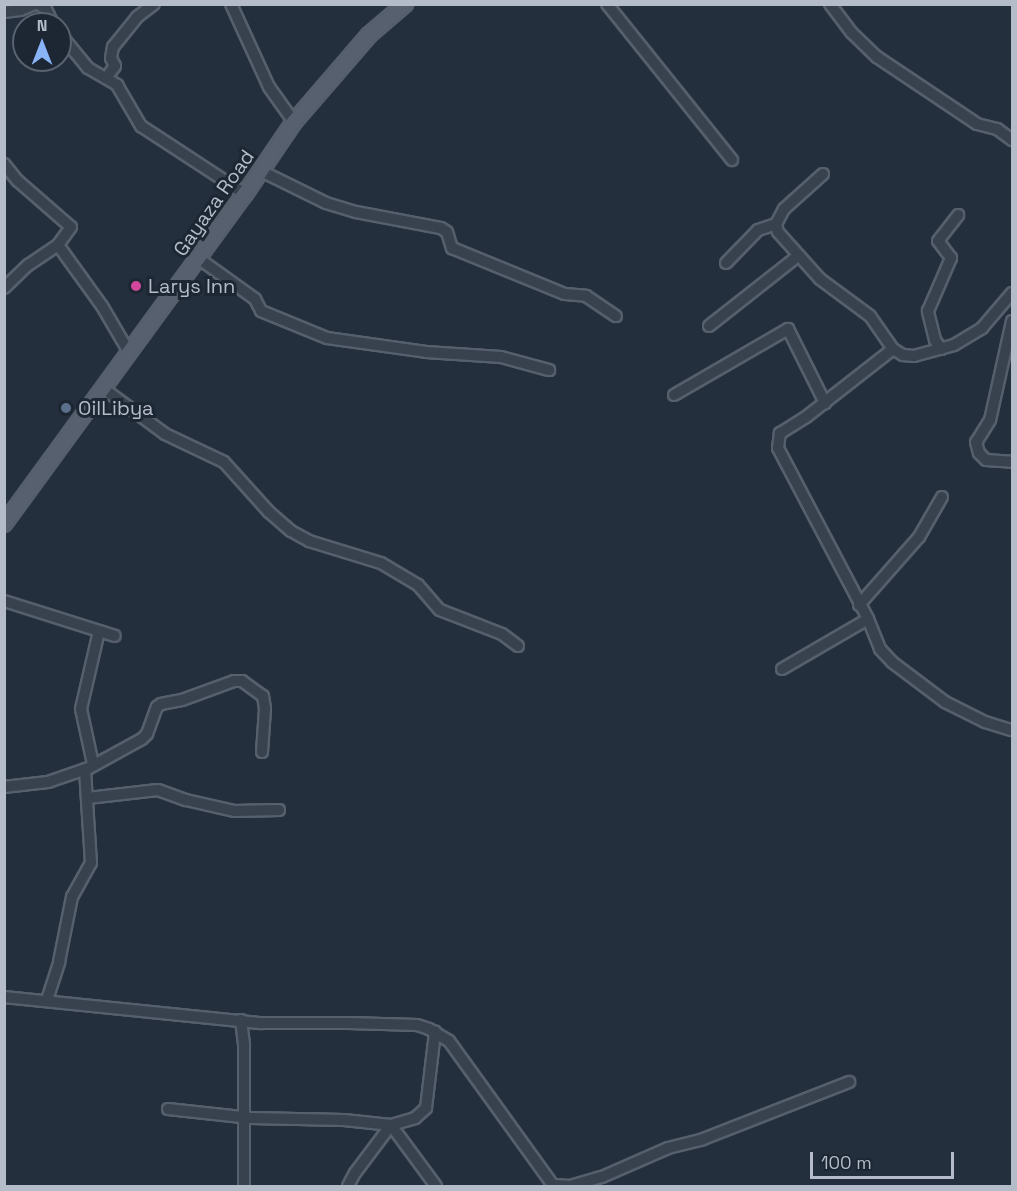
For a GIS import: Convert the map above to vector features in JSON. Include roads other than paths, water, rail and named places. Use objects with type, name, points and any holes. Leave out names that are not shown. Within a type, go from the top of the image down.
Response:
[{"type":"main road","name":"Gayaza Road","points":[[4,524],[245,194],[294,122],[369,35],[405,4]]},
{"type":"street","points":[[4,12],[20,10],[37,4]]},
{"type":"street","points":[[106,78],[115,66],[111,58],[112,47],[137,17],[154,4]]},
{"type":"street","points":[[231,4],[269,87],[294,122]]},
{"type":"street","points":[[607,4],[732,160]]},
{"type":"street","points":[[830,4],[852,33],[876,57],[977,124],[997,129],[1012,140]]},
{"type":"street","points":[[72,49],[88,68],[117,85],[141,126],[245,194]]},
{"type":"street","points":[[4,164],[18,181],[69,222],[70,231],[58,246],[28,265],[4,288]]},
{"type":"street","points":[[261,171],[326,203],[356,212],[441,228],[447,232],[452,248],[565,294],[586,296],[616,316]]},
{"type":"street","points":[[823,174],[784,209],[776,224],[778,232],[820,279],[870,316],[893,349],[903,355],[914,356],[954,345],[982,328],[1012,293]]},
{"type":"street","points":[[941,349],[935,340],[928,310],[951,258],[939,241],[958,215]]},
{"type":"street","points":[[726,262],[758,230],[776,224]]},
{"type":"street","points":[[58,246],[102,306],[129,352]]},
{"type":"street","points":[[709,326],[798,256]]},
{"type":"street","points":[[198,258],[255,299],[261,311],[327,338],[426,352],[501,357],[549,370]]},
{"type":"street","points":[[1012,321],[990,420],[976,442],[979,453],[986,460],[1012,462]]},
{"type":"street","points":[[674,395],[788,329],[825,403]]},
{"type":"street","points":[[893,349],[825,403],[780,433],[778,448],[859,606],[868,619],[880,649],[926,689],[963,712],[1012,730]]},
{"type":"street","points":[[104,389],[165,434],[224,462],[269,512],[291,531],[309,541],[381,563],[418,585],[440,610],[502,634],[518,646]]},
{"type":"street","points":[[859,606],[919,537],[942,497]]},
{"type":"street","points":[[4,601],[115,636]]},
{"type":"street","points":[[782,669],[868,619]]},
{"type":"street","points":[[47,1000],[59,962],[72,897],[91,863],[89,766],[81,709],[99,631]]},
{"type":"street","points":[[4,787],[48,782],[89,766],[142,739],[147,734],[157,707],[161,704],[182,700],[234,681],[242,681],[263,696],[265,709],[262,752]]},
{"type":"street","points":[[88,798],[158,790],[186,800],[234,811],[279,810]]},
{"type":"street","points":[[4,997],[303,1025],[349,1023],[417,1025],[449,1041],[554,1186],[570,1186],[602,1177],[668,1148],[703,1139],[849,1082]]},
{"type":"street","points":[[241,1020],[244,1046],[242,1117],[244,1186]]},
{"type":"street","points":[[168,1109],[242,1117],[344,1120],[391,1125],[415,1118],[426,1108],[435,1032]]},
{"type":"street","points":[[348,1186],[391,1125]]},
{"type":"street","points":[[391,1125],[436,1186]]},
{"type":"place","name":"Larys Inn","points":[[136,286]]},
{"type":"place","name":"OilLibya","points":[[66,408]]}]
